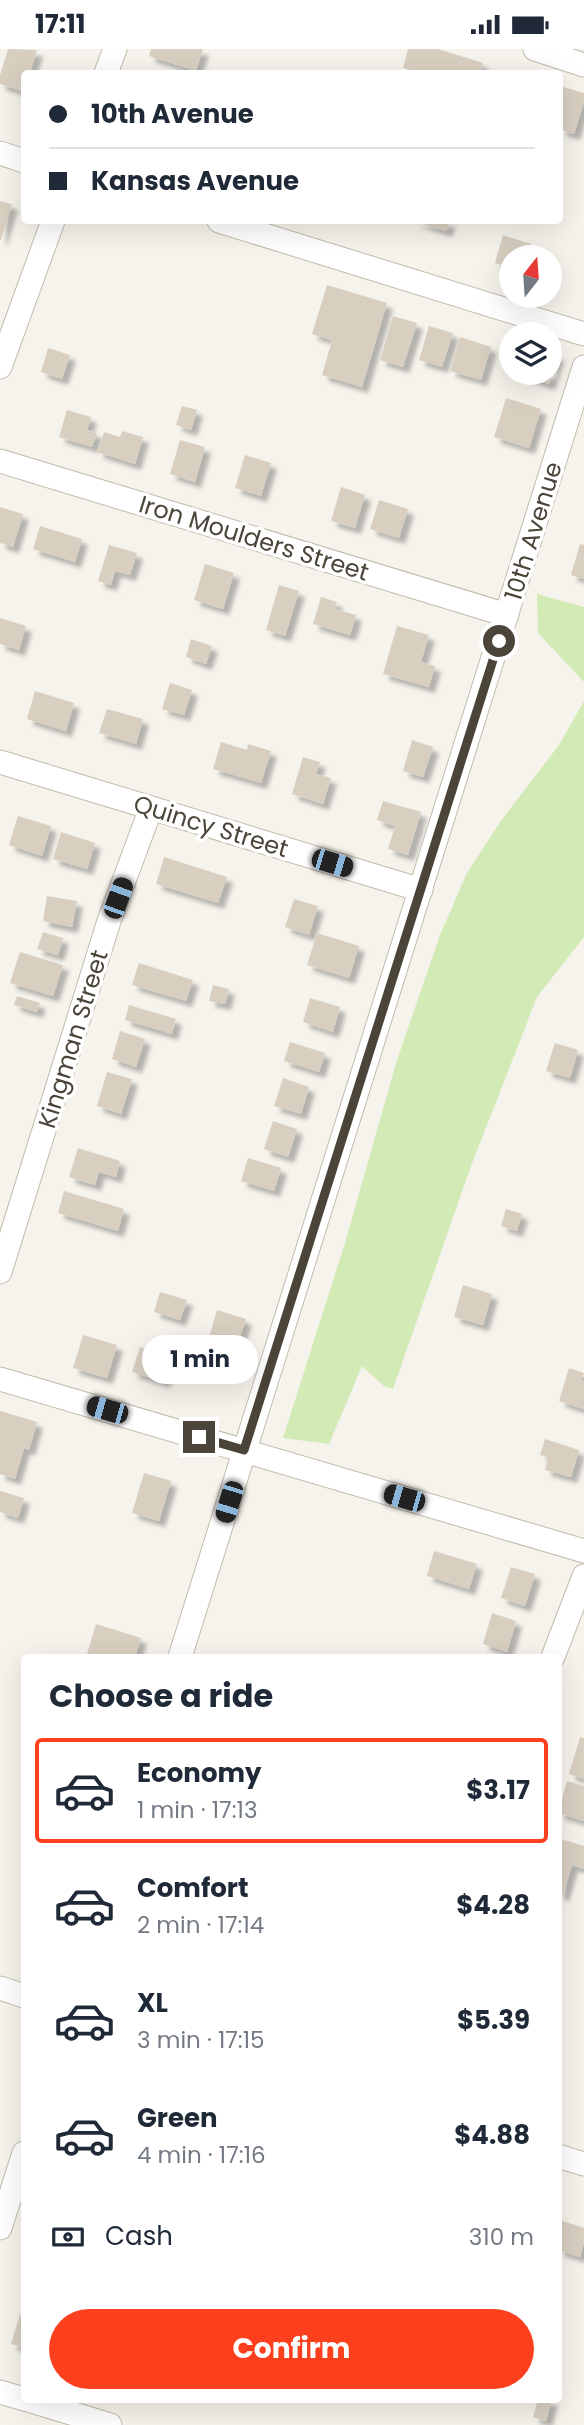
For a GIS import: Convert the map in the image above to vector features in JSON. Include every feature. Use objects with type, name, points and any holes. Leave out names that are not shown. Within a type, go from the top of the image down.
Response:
[{"type":"street","points":[[107,70],[115,49]]},
{"type":"street","points":[[535,49],[584,65]]},
{"type":"street","points":[[0,153],[21,160]]},
{"type":"street","points":[[0,367],[52,224]]},
{"type":"street","points":[[229,224],[584,334]]},
{"type":"street","name":"10th Avenue","points":[[181,1654],[584,367]]},
{"type":"street","name":"Iron Moulders Street","points":[[0,461],[508,615]]},
{"type":"street","name":"Quincy Street","points":[[0,762],[421,890]]},
{"type":"street","name":"Kingman Street","points":[[0,1272],[110,921],[151,808]]},
{"type":"street","points":[[0,1379],[584,1551]]},
{"type":"street","points":[[554,1654],[584,1576]]},
{"type":"street","points":[[0,1989],[21,1995]]},
{"type":"street","points":[[562,2157],[584,2164]]},
{"type":"street","points":[[0,2228],[21,2162]]},
{"type":"street","points":[[0,2392],[21,2398]]},
{"type":"street","points":[[38,2403],[110,2425]]},
{"type":"green space","points":[[537,594],[584,607],[584,682],[538,633]]},
{"type":"green space","points":[[584,701],[584,937],[537,997],[471,1166],[393,1389],[384,1386],[362,1366],[329,1444],[283,1438],[345,1243],[396,1063],[440,935],[467,873],[500,822],[559,745]]},
{"type":"building","points":[[8,49],[37,50],[31,70],[21,70],[21,91],[0,84]]},
{"type":"building","points":[[151,49],[203,49],[196,70],[149,56]]},
{"type":"building","points":[[408,49],[438,49],[483,63],[481,70],[403,68]]},
{"type":"building","points":[[563,87],[584,93],[584,102],[574,134],[563,131]]},
{"type":"building","points":[[0,201],[12,204],[1,240],[0,240]]},
{"type":"building","points":[[424,224],[449,224],[446,231]]},
{"type":"building","points":[[503,235],[531,244],[531,245],[500,245]]},
{"type":"building","points":[[327,285],[387,303],[362,387],[322,375],[332,340],[312,334]]},
{"type":"building","points":[[393,316],[417,323],[403,367],[380,360]]},
{"type":"building","points":[[429,326],[453,333],[442,367],[419,360]]},
{"type":"building","points":[[460,337],[491,347],[481,380],[450,371]]},
{"type":"building","points":[[48,348],[70,355],[62,379],[41,372]]},
{"type":"building","points":[[506,398],[541,409],[529,448],[494,437]]},
{"type":"building","points":[[182,406],[197,410],[191,430],[176,425]]},
{"type":"building","points":[[67,410],[91,417],[87,430],[97,433],[92,447],[59,437]]},
{"type":"building","points":[[122,431],[143,437],[135,464],[97,452],[104,432],[120,437]]},
{"type":"building","points":[[180,440],[205,447],[195,482],[170,474]]},
{"type":"building","points":[[245,455],[271,463],[261,496],[235,488]]},
{"type":"building","points":[[341,487],[365,495],[355,528],[331,521]]},
{"type":"building","points":[[379,500],[408,509],[399,538],[370,529]]},
{"type":"building","points":[[0,507],[23,514],[13,547],[0,543]]},
{"type":"building","points":[[40,526],[82,539],[75,562],[33,549]]},
{"type":"building","points":[[580,544],[584,545],[584,579],[571,575]]},
{"type":"building","points":[[109,545],[137,553],[130,575],[115,571],[111,585],[98,581]]},
{"type":"building","points":[[205,564],[234,573],[223,609],[194,600]]},
{"type":"building","points":[[279,585],[299,591],[285,636],[266,630]]},
{"type":"building","points":[[321,597],[337,602],[335,609],[356,615],[350,635],[313,624]]},
{"type":"building","points":[[0,618],[26,626],[19,650],[0,644]]},
{"type":"building","points":[[397,626],[429,635],[421,662],[435,666],[429,687],[383,674]]},
{"type":"building","points":[[191,639],[212,646],[206,664],[186,657]]},
{"type":"building","points":[[170,683],[192,690],[184,715],[162,709]]},
{"type":"building","points":[[35,691],[74,703],[66,731],[27,719]]},
{"type":"building","points":[[107,709],[143,719],[136,744],[99,733]]},
{"type":"building","points":[[412,740],[433,747],[423,777],[403,771]]},
{"type":"building","points":[[221,742],[247,750],[248,744],[271,751],[261,783],[213,769]]},
{"type":"building","points":[[303,757],[320,762],[316,774],[331,778],[323,804],[292,794]]},
{"type":"building","points":[[383,801],[421,812],[408,855],[388,849],[395,826],[377,820]]},
{"type":"building","points":[[18,816],[51,826],[42,856],[9,845]]},
{"type":"building","points":[[61,832],[95,843],[87,869],[53,859]]},
{"type":"building","points":[[164,857],[227,877],[218,903],[156,884]]},
{"type":"building","points":[[47,896],[77,901],[72,927],[43,921]]},
{"type":"building","points":[[294,899],[318,906],[309,935],[285,927]]},
{"type":"building","points":[[43,932],[63,938],[58,955],[37,949]]},
{"type":"building","points":[[317,933],[359,946],[349,978],[307,965]]},
{"type":"building","points":[[20,952],[63,965],[53,996],[10,983]]},
{"type":"building","points":[[139,963],[193,980],[186,1001],[132,985]]},
{"type":"building","points":[[213,985],[229,989],[225,1004],[209,1001]]},
{"type":"building","points":[[17,996],[40,1003],[37,1012],[14,1005]]},
{"type":"building","points":[[310,998],[340,1007],[333,1032],[303,1022]]},
{"type":"building","points":[[129,1005],[176,1019],[172,1034],[125,1020]]},
{"type":"building","points":[[120,1031],[145,1039],[136,1067],[112,1059]]},
{"type":"building","points":[[290,1042],[325,1053],[319,1072],[284,1061]]},
{"type":"building","points":[[555,1043],[578,1050],[570,1078],[546,1071]]},
{"type":"building","points":[[107,1072],[132,1079],[121,1114],[97,1106]]},
{"type":"building","points":[[283,1078],[309,1087],[301,1114],[274,1106]]},
{"type":"building","points":[[273,1121],[297,1129],[288,1157],[264,1149]]},
{"type":"building","points":[[78,1148],[120,1161],[116,1177],[99,1172],[95,1185],[69,1177]]},
{"type":"building","points":[[248,1158],[281,1168],[274,1191],[241,1181]]},
{"type":"building","points":[[64,1191],[124,1209],[118,1231],[58,1213]]},
{"type":"building","points":[[506,1209],[522,1214],[517,1231],[501,1226]]},
{"type":"building","points":[[463,1285],[492,1294],[483,1325],[454,1317]]},
{"type":"building","points":[[160,1292],[187,1300],[180,1320],[154,1312]]},
{"type":"building","points":[[217,1310],[246,1319],[237,1346],[209,1337]]},
{"type":"building","points":[[83,1335],[117,1345],[107,1378],[73,1368]]},
{"type":"building","points":[[140,1347],[172,1357],[164,1382],[132,1372]]},
{"type":"building","points":[[569,1368],[584,1373],[581,1380],[584,1381],[584,1409],[559,1401]]},
{"type":"building","points":[[0,1411],[37,1422],[29,1450],[24,1448],[15,1479],[0,1474]]},
{"type":"building","points":[[545,1439],[579,1450],[571,1477],[545,1470],[548,1457],[540,1455]]},
{"type":"building","points":[[144,1473],[171,1481],[159,1521],[132,1513]]},
{"type":"building","points":[[0,1491],[24,1498],[18,1518],[0,1512]]},
{"type":"building","points":[[434,1551],[477,1564],[469,1589],[427,1576]]},
{"type":"building","points":[[511,1567],[535,1574],[525,1606],[501,1598]]},
{"type":"building","points":[[492,1613],[516,1621],[507,1652],[483,1644]]},
{"type":"building","points":[[96,1624],[141,1638],[136,1654],[87,1654]]},
{"type":"building","points":[[580,1737],[584,1738],[584,1779],[569,1774]]},
{"type":"building","points":[[567,1781],[584,1786],[584,1821],[562,1814],[562,1799]]},
{"type":"building","points":[[562,1839],[584,1846],[584,1869],[572,1865],[563,1895]]},
{"type":"building","points":[[562,2221],[584,2228],[580,2257],[562,2251]]},
{"type":"building","points":[[20,2314],[21,2347],[11,2344]]},
{"type":"building","points":[[537,2403],[551,2403],[546,2421],[533,2417]]},
{"type":"route","points":[[199,1437],[244,1450],[499,641]]}]
